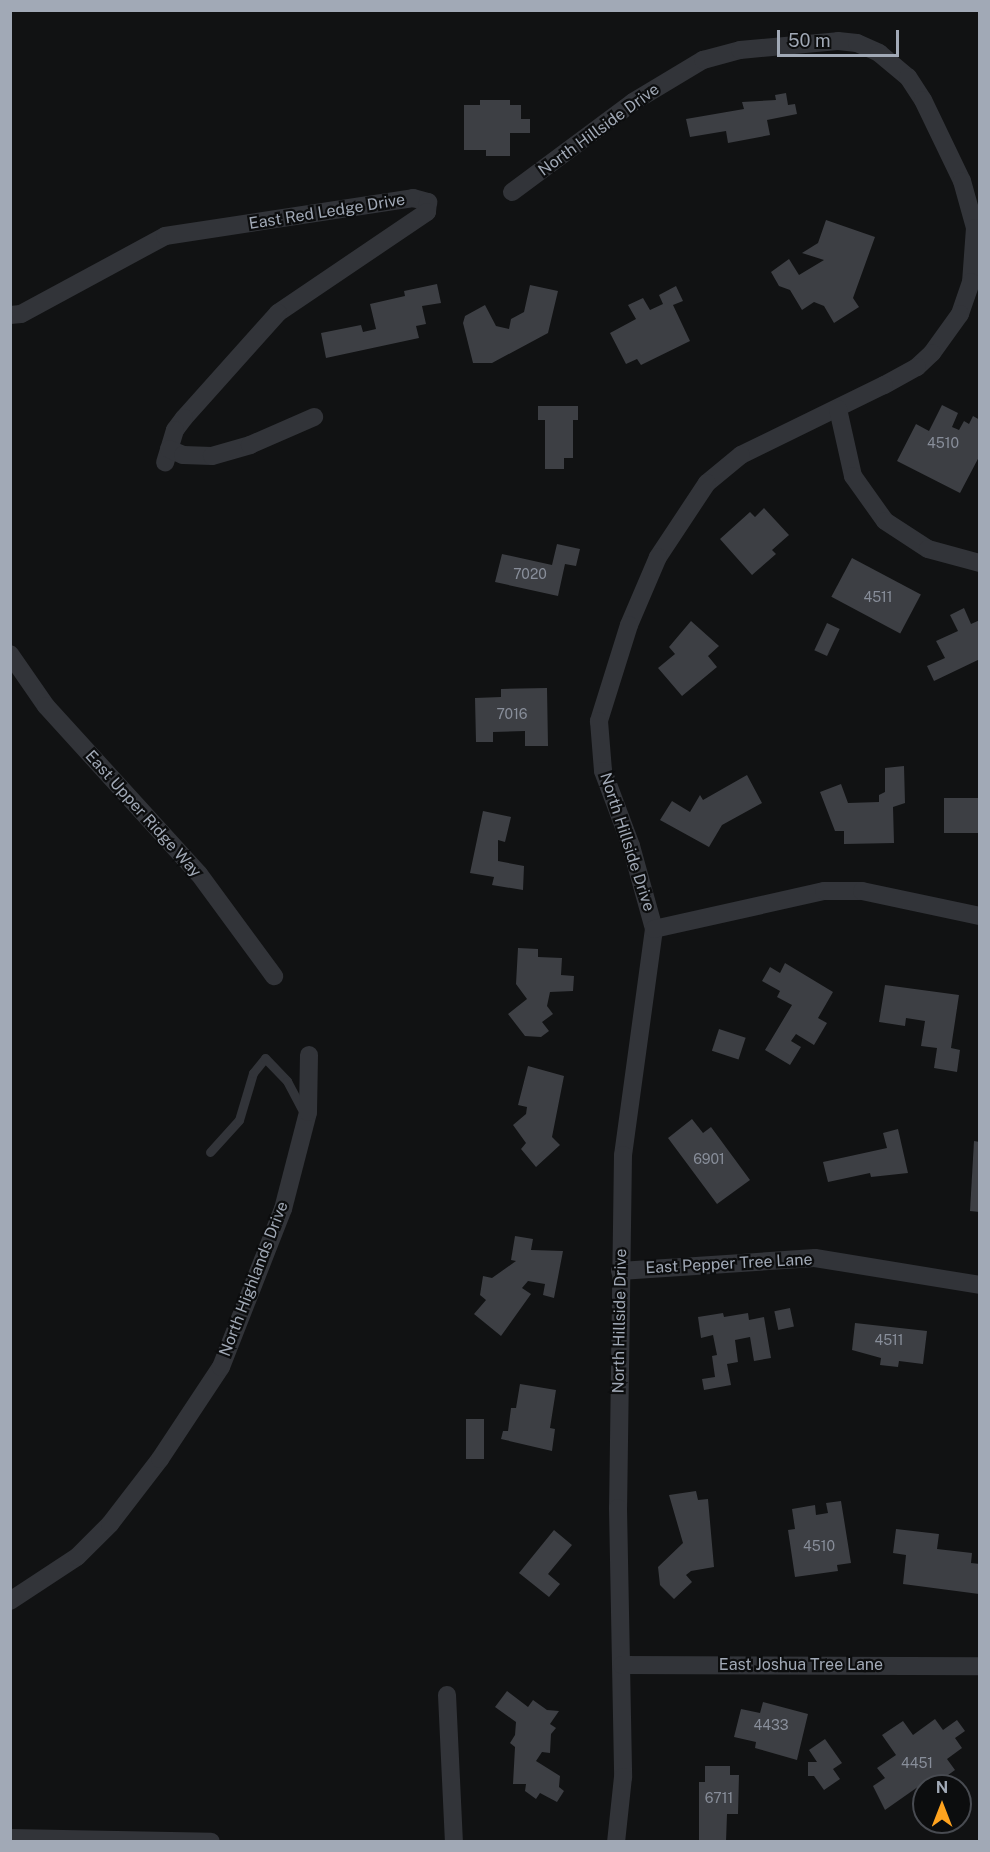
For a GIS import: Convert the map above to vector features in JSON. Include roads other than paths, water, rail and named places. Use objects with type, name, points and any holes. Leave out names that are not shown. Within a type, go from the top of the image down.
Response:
[{"type":"street","name":"North Hillside Drive","points":[[512,192],[633,102],[703,60],[740,50],[810,42],[857,43],[885,57],[908,77],[923,100],[962,181],[975,228],[971,282],[960,314],[945,339],[924,360],[838,409],[758,446],[707,483],[658,556],[629,625],[599,720],[598,743],[606,784],[631,846],[654,929],[624,1148],[620,1271],[623,1777],[616,1842]]},
{"type":"street","name":"East Red Ledge Drive","points":[[10,315],[21,314],[165,236],[413,198],[428,202],[428,212],[278,313],[184,418],[167,456],[212,456],[250,445],[314,417]]},
{"type":"street","points":[[838,409],[853,476],[885,521],[928,549],[980,563]]},
{"type":"street","name":"East Upper Ridge Way","points":[[10,654],[46,706],[199,874],[274,976]]},
{"type":"street","points":[[654,929],[824,891],[862,891],[980,916]]},
{"type":"street","name":"North Highlands Drive","points":[[10,1601],[77,1557],[110,1524],[160,1459],[221,1367],[283,1209],[307,1118],[309,1055]]},
{"type":"street","name":"East Pepper Tree Lane","points":[[620,1271],[815,1258],[980,1285]]},
{"type":"street","name":"East Joshua Tree Lane","points":[[622,1665],[980,1666]]},
{"type":"street","points":[[447,1695],[454,1842]]},
{"type":"street","points":[[10,1838],[211,1842]]},
{"type":"lane","points":[[210,1152],[239,1120],[253,1073],[265,1058],[287,1080],[307,1118]]}]
